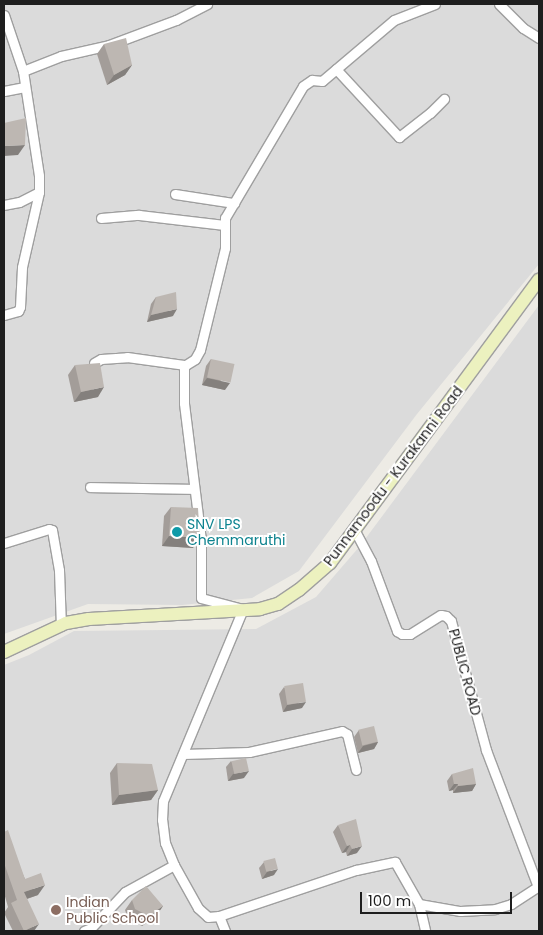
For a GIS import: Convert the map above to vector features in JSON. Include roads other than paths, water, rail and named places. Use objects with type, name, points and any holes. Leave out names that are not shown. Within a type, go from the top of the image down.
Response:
[{"type":"main road","name":"Punnamoodu - Kurakanni Road","points":[[4,652],[61,626],[89,619],[272,606],[299,590],[326,567],[539,280]]},
{"type":"street","points":[[23,71],[61,56],[109,45],[176,20],[207,4]]},
{"type":"street","points":[[94,362],[101,359],[127,357],[185,365],[195,359],[200,350],[225,248],[225,218],[303,86],[312,80],[322,81],[394,20],[436,4]]},
{"type":"street","points":[[499,4],[523,28],[539,38]]},
{"type":"street","points":[[4,15],[23,71],[40,176],[39,192],[22,267],[20,307],[18,311],[4,315]]},
{"type":"street","points":[[336,69],[399,136],[430,113],[444,99]]},
{"type":"street","points":[[4,91],[25,87]]},
{"type":"street","points":[[4,205],[19,202],[39,192]]},
{"type":"street","points":[[176,194],[234,203]]},
{"type":"street","points":[[101,218],[139,215],[224,225]]},
{"type":"street","points":[[185,365],[184,403],[201,540],[201,598],[243,609],[163,801],[163,828],[174,865],[198,908],[208,917],[219,916],[356,870],[395,862],[419,904],[425,931]]},
{"type":"street","points":[[90,487],[194,489]]},
{"type":"street","points":[[4,543],[49,529],[52,530],[59,570],[61,626]]},
{"type":"street","name":"PUBLIC ROAD","points":[[354,529],[371,561],[397,631],[402,634],[410,634],[441,615],[446,616],[451,621],[486,750],[538,886]]},
{"type":"street","points":[[183,754],[249,752],[342,731],[347,734],[356,770]]},
{"type":"street","points":[[84,931],[91,928],[125,892],[174,865]]},
{"type":"street","points":[[419,904],[460,911],[495,909],[511,904],[538,886]]},
{"type":"street","points":[[219,916],[225,931]]},
{"type":"place","name":"SNV LPS Chemmaruthi","points":[[177,532]]},
{"type":"place","name":"Indian Public School","points":[[56,910]]}]
